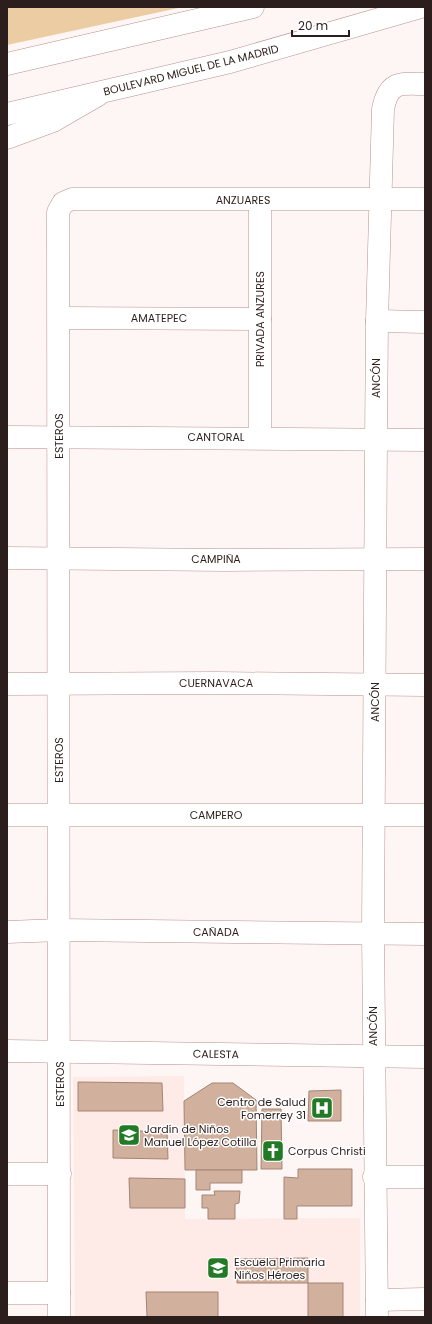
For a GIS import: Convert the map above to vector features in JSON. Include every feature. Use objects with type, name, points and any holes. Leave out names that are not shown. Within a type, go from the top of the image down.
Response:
[{"type":"main road","points":[[7,64],[253,7]]},
{"type":"main road","name":"BOULEVARD MIGUEL DE LA MADRID","points":[[7,114],[100,94],[230,62],[421,7]]},
{"type":"main road","name":"ANCÓN","points":[[377,1308],[374,1177],[373,933],[376,685],[377,321],[383,109],[386,96],[390,89],[398,84],[425,84]]},
{"type":"main road","points":[[7,138],[53,121],[100,94]]},
{"type":"main road","name":"ANZUARES","points":[[63,203],[72,199],[425,199]]},
{"type":"main road","name":"PRIVADA ANZURES","points":[[260,200],[260,438]]},
{"type":"main road","name":"ESTEROS","points":[[59,1317],[60,930],[58,816],[60,558],[58,212],[63,203]]},
{"type":"main road","name":"AMATEPEC","points":[[59,318],[260,319]]},
{"type":"main road","points":[[377,321],[425,322]]},
{"type":"main road","name":"CANTORAL","points":[[7,437],[59,436],[425,440]]},
{"type":"main road","name":"CAMPIÑA","points":[[7,558],[425,559]]},
{"type":"main road","name":"CUERNAVACA","points":[[7,684],[425,685]]},
{"type":"main road","name":"CAMPERO","points":[[7,815],[425,816]]},
{"type":"main road","name":"CAÑADA","points":[[7,932],[60,930],[425,934]]},
{"type":"main road","name":"CALESTA","points":[[7,1050],[425,1057]]},
{"type":"main road","points":[[7,1174],[60,1174]]},
{"type":"main road","points":[[374,1177],[425,1177]]},
{"type":"main road","points":[[7,1293],[59,1293]]},
{"type":"main road","points":[[377,1308],[425,1299]]},
{"type":"shaded area","points":[[7,7],[183,7],[7,45]]},
{"type":"shaded area","name":"Escuela Primaria Niños Héroes","points":[[184,1076],[185,1219],[360,1218],[360,1317],[75,1317],[73,1077]]},
{"type":"building","points":[[78,1082],[162,1083],[163,1111],[78,1111]]},
{"type":"building","points":[[212,1083],[233,1083],[256,1100],[257,1170],[185,1170],[184,1101]]},
{"type":"building","points":[[341,1090],[341,1121],[308,1121],[309,1091]]},
{"type":"building","points":[[262,1109],[281,1109],[282,1169],[261,1169]]},
{"type":"building","points":[[113,1130],[167,1132],[168,1159],[113,1158]]},
{"type":"building","points":[[298,1169],[352,1169],[352,1206],[297,1206],[297,1219],[284,1219],[284,1177],[298,1178]]},
{"type":"building","points":[[196,1170],[242,1170],[242,1183],[210,1183],[210,1190],[196,1190]]},
{"type":"building","points":[[129,1178],[185,1179],[185,1208],[130,1208]]},
{"type":"building","points":[[214,1191],[240,1191],[239,1203],[235,1204],[235,1219],[208,1219],[208,1208],[202,1208],[202,1195],[215,1195]]},
{"type":"building","points":[[308,1258],[308,1283],[237,1283],[236,1259]]},
{"type":"building","points":[[308,1283],[343,1283],[343,1317],[308,1317]]},
{"type":"building","points":[[146,1292],[218,1292],[218,1317],[147,1317]]},
{"type":"place","name":"Centro de Salud Fomerrey 31","points":[[322,1108]]},
{"type":"place","name":"Jardín de Niños Manuel López Cotilla","points":[[129,1135]]},
{"type":"place","name":"Corpus Christi","points":[[273,1151]]},
{"type":"place","name":"Escuela Primaria Niños Héroes","points":[[218,1268]]}]
